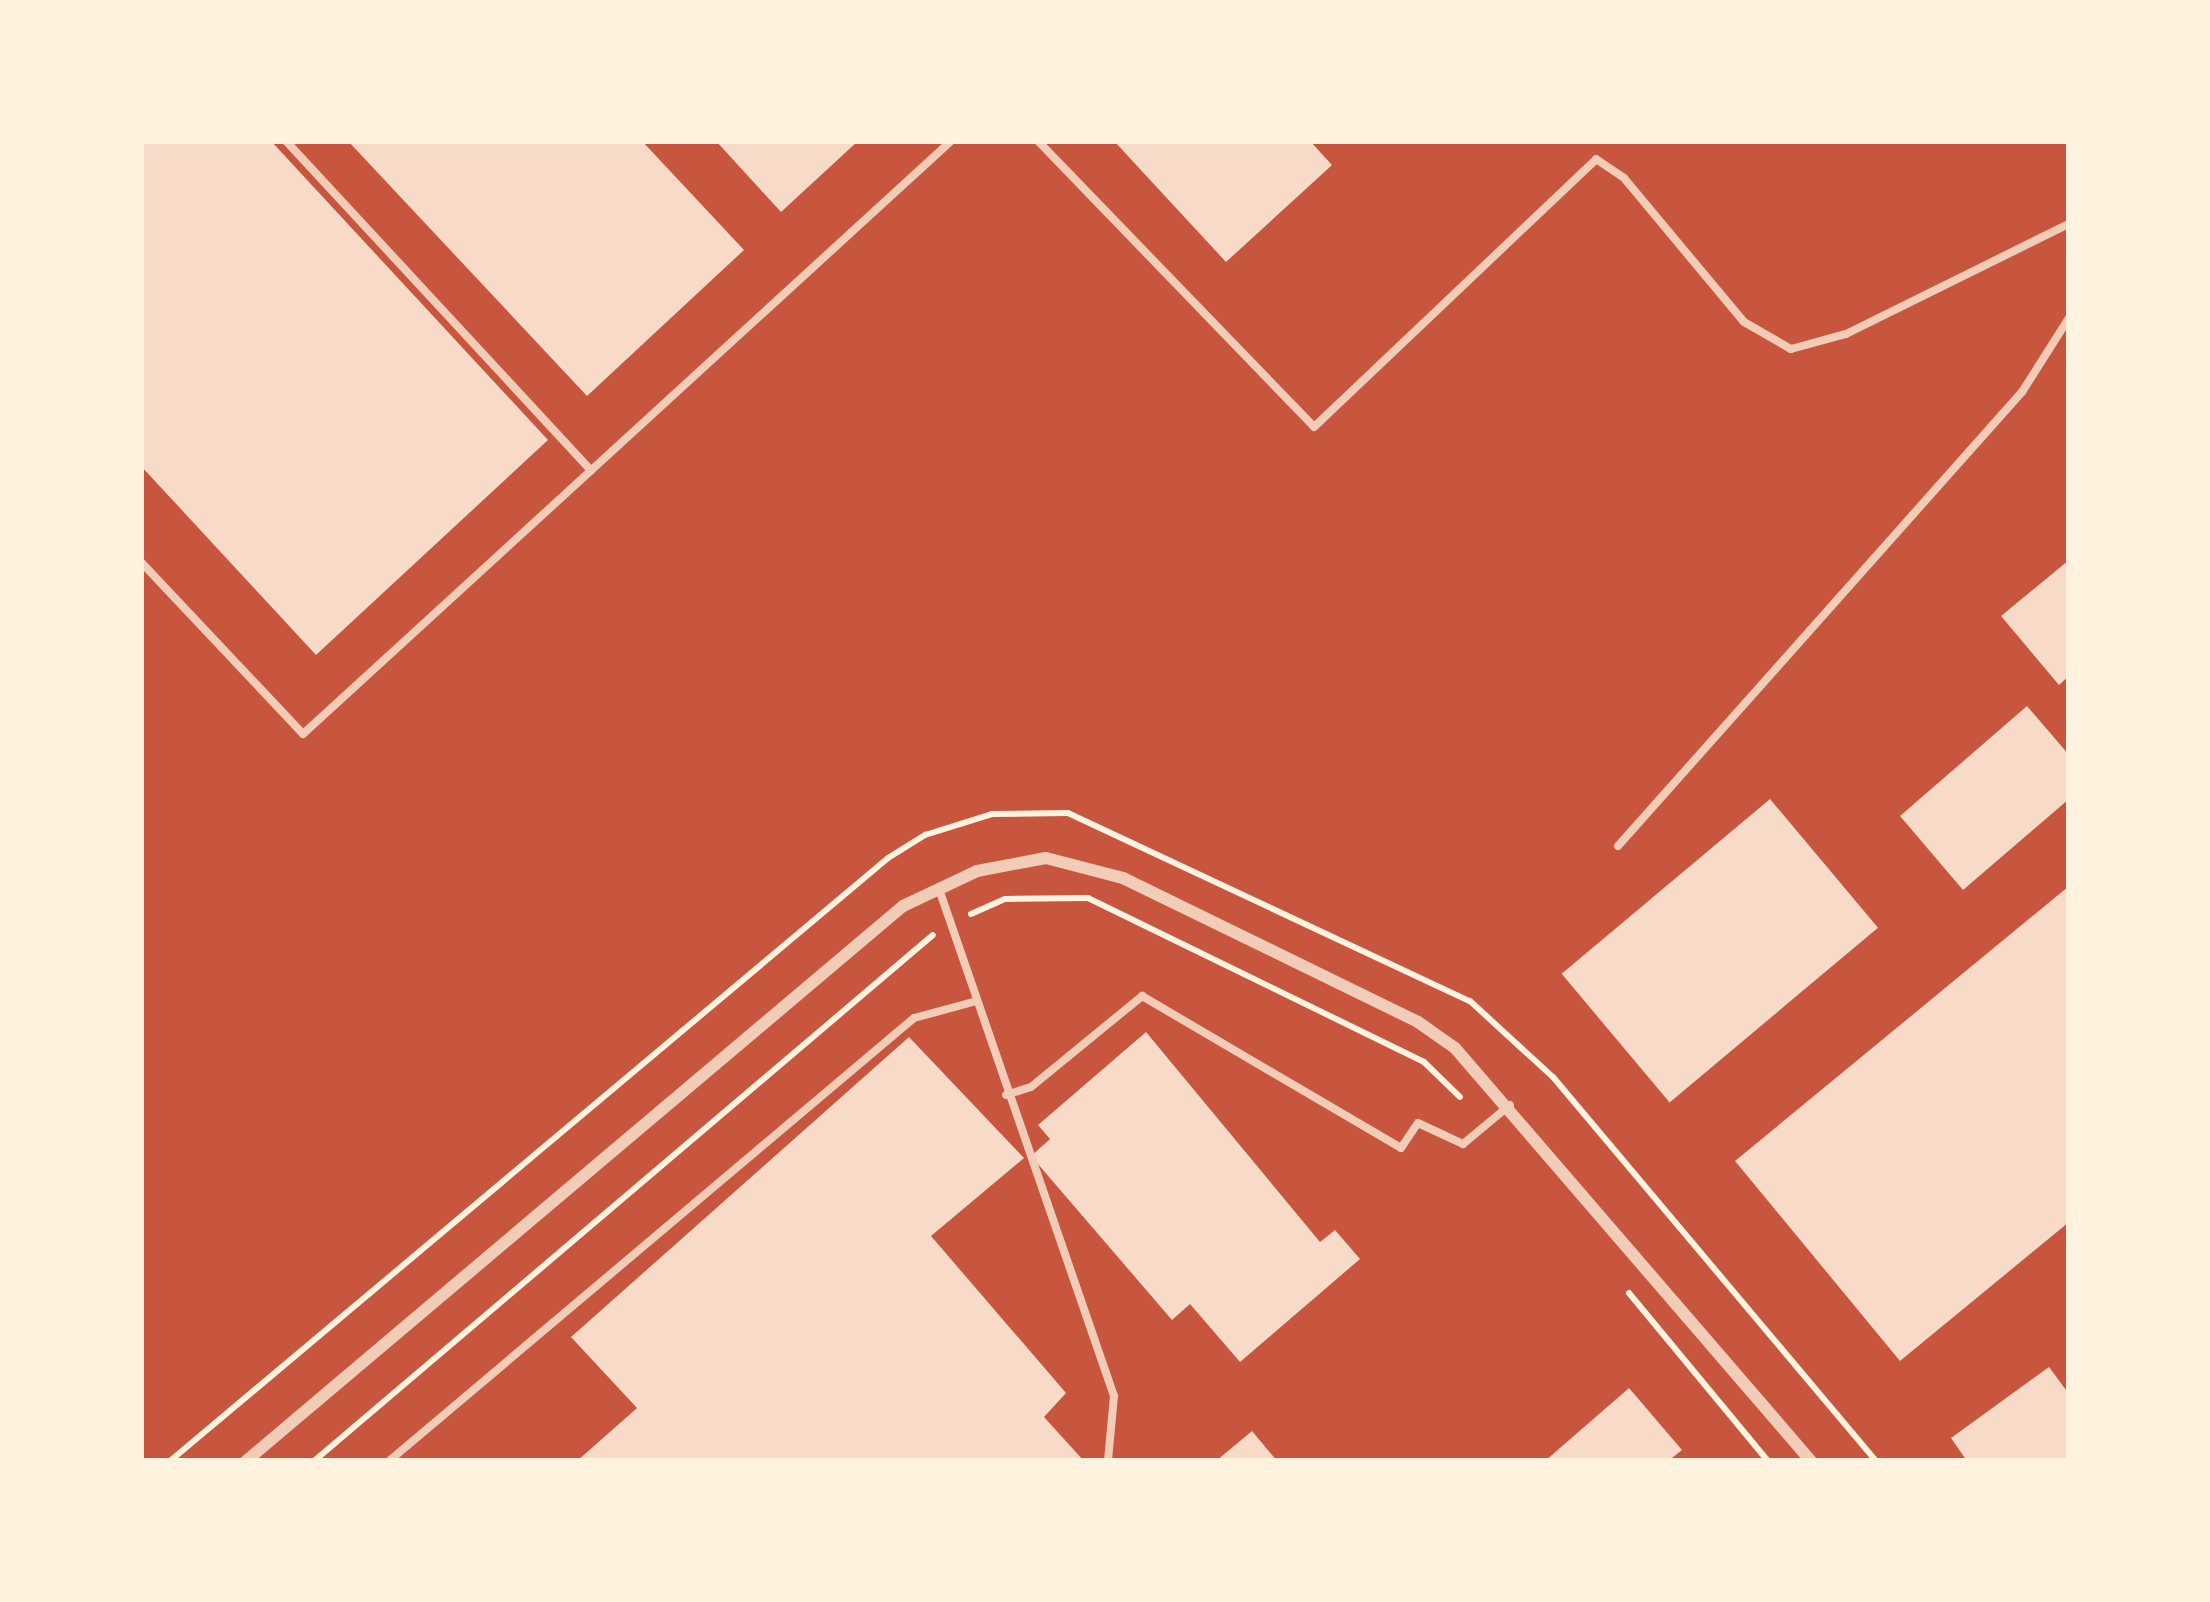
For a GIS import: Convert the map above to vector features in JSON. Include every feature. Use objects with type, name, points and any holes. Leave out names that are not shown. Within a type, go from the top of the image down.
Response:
[{"type":"street","points":[[246,1461],[873,931],[938,888],[994,866],[1046,858],[1123,878],[1418,1022],[1455,1048],[1510,1106],[1811,1461]]},
{"type":"lane","points":[[286,141],[591,470]]},
{"type":"lane","points":[[141,562],[303,734],[951,141]]},
{"type":"lane","points":[[1038,141],[1314,427],[1596,159],[1624,178],[1744,322],[1791,350],[1846,334],[2069,224]]},
{"type":"lane","points":[[1618,846],[2022,392],[2069,318]]},
{"type":"lane","points":[[938,888],[973,1002],[1114,1396],[1108,1461]]},
{"type":"lane","points":[[1006,1095],[1031,1087],[1142,996],[1401,1148],[1418,1123],[1463,1144],[1510,1106]]},
{"type":"lane","points":[[389,1461],[914,1018],[973,1002]]},
{"type":"path","points":[[314,1461],[949,924],[1005,899],[1088,898],[1424,1061],[1488,1123]]},
{"type":"path","points":[[1621,1283],[1768,1461]]},
{"type":"building","points":[[141,141],[271,141],[548,440],[316,655],[141,466]]},
{"type":"building","points":[[348,141],[642,141],[744,250],[587,396]]},
{"type":"building","points":[[716,141],[858,141],[781,212]]},
{"type":"building","points":[[1114,141],[1310,141],[1332,165],[1226,262]]},
{"type":"building","points":[[2069,560],[2069,676],[2059,685],[2001,616]]},
{"type":"building","points":[[2027,706],[2069,755],[2069,799],[1963,890],[1900,816]]},
{"type":"building","points":[[1770,799],[1878,928],[1670,1103],[1562,974]]},
{"type":"building","points":[[2069,886],[2069,1222],[1900,1361],[1735,1161]]},
{"type":"building","points":[[1146,1032],[1320,1242],[1335,1230],[1360,1259],[1240,1362],[1190,1304],[1172,1320],[1031,1156],[1050,1139],[1038,1125]]},
{"type":"building","points":[[909,1037],[1024,1158],[931,1236],[1066,1393],[1044,1417],[1084,1461],[577,1461],[637,1408],[571,1337]]},
{"type":"building","points":[[2049,1367],[2069,1394],[2069,1461],[1967,1461],[1951,1438]]},
{"type":"building","points":[[1629,1388],[1682,1450],[1668,1461],[1545,1461]]},
{"type":"building","points":[[1252,1431],[1277,1461],[1216,1461]]}]
